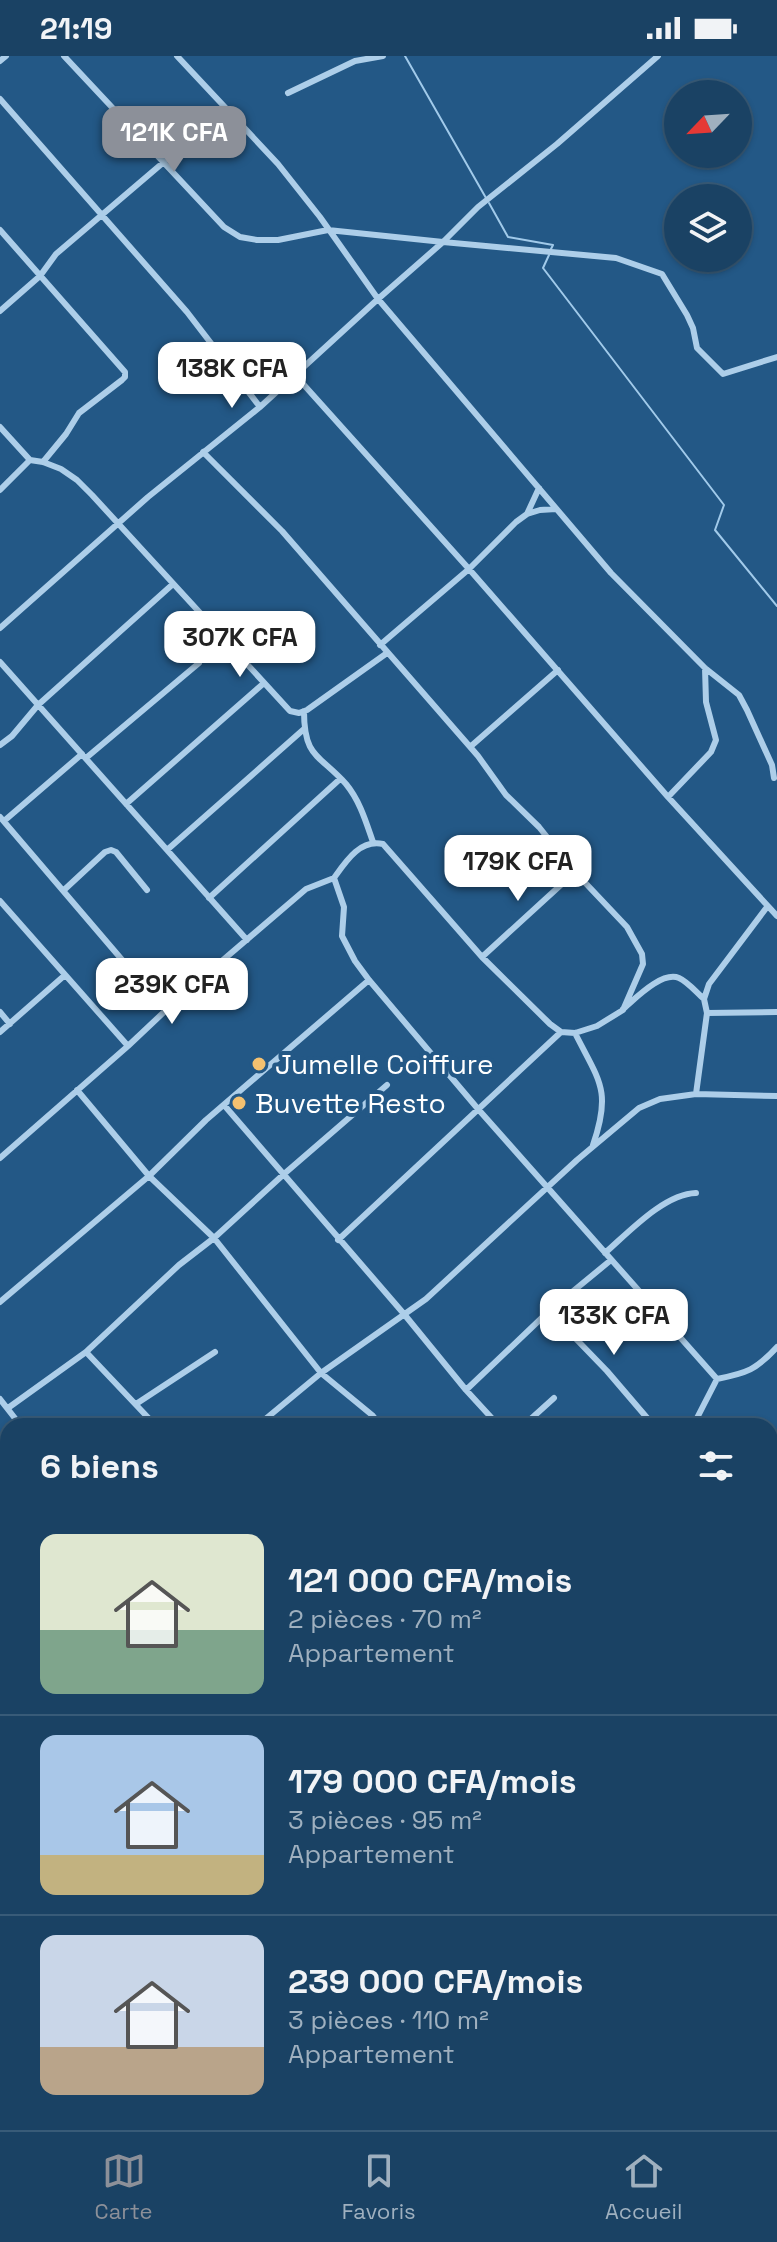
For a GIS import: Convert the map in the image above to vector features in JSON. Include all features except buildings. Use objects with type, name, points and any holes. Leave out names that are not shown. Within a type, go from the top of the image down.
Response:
[{"type":"street","points":[[0,61],[6,56]]},
{"type":"street","points":[[64,56],[224,227],[240,237],[278,240],[328,230],[616,258],[662,274],[687,315],[697,348],[723,374],[777,357]]},
{"type":"street","points":[[177,56],[278,164],[378,299],[611,573],[705,668],[739,695],[772,765],[774,778]]},
{"type":"street","points":[[288,93],[355,61],[383,56]]},
{"type":"street","points":[[0,628],[148,497],[260,407],[478,207],[557,144],[658,56]]},
{"type":"street","points":[[0,99],[187,312],[260,407]]},
{"type":"street","points":[[0,311],[40,276],[56,254],[226,109]]},
{"type":"street","points":[[0,230],[125,372],[125,377],[79,413],[43,462]]},
{"type":"street","points":[[295,375],[777,916]]},
{"type":"street","points":[[0,427],[30,460],[61,469],[77,480],[290,711],[304,711],[387,653]]},
{"type":"street","points":[[203,452],[282,531],[470,747],[506,795],[539,827],[575,872],[627,927],[642,954],[643,964],[623,1010]]},
{"type":"street","points":[[0,490],[30,460]]},
{"type":"street","points":[[380,645],[469,569],[527,514],[539,488]]},
{"type":"street","points":[[527,514],[556,509]]},
{"type":"street","points":[[0,745],[12,736],[38,705],[173,584]]},
{"type":"street","points":[[0,662],[247,940]]},
{"type":"street","points":[[141,982],[2,819],[199,663]]},
{"type":"street","points":[[668,797],[711,752],[716,740],[706,702],[705,668]]},
{"type":"street","points":[[470,747],[558,670]]},
{"type":"street","points":[[126,804],[264,683]]},
{"type":"street","points":[[304,711],[307,743],[356,798],[373,842]]},
{"type":"street","points":[[167,850],[304,729]]},
{"type":"street","points":[[209,898],[340,779]]},
{"type":"street","points":[[0,1158],[306,889],[334,878],[362,845],[373,842],[383,844],[482,957],[561,1032],[575,1033],[597,1026],[669,975],[681,978],[704,999]]},
{"type":"street","points":[[64,890],[111,850],[147,890]]},
{"type":"street","points":[[482,957],[575,872]]},
{"type":"street","points":[[334,878],[344,907],[342,936],[369,980],[478,1109],[717,1379]]},
{"type":"street","points":[[0,901],[128,1046]]},
{"type":"street","points":[[696,1094],[707,1013],[704,999],[709,984],[767,907]]},
{"type":"street","points":[[0,1032],[65,975]]},
{"type":"street","points":[[0,1302],[149,1176],[200,1125],[369,980]]},
{"type":"street","points":[[0,1012],[10,1024]]},
{"type":"street","points":[[707,1013],[777,1012]]},
{"type":"street","points":[[338,1240],[561,1032]]},
{"type":"street","points":[[575,1033],[601,1084],[604,1101],[593,1147]]},
{"type":"street","points":[[8,1408],[86,1352],[179,1265],[214,1238],[387,1085]]},
{"type":"street","points":[[77,1090],[149,1176],[214,1238],[321,1373],[374,1418]]},
{"type":"street","points":[[269,1418],[321,1373],[426,1299],[639,1108],[660,1099],[696,1094],[777,1096]]},
{"type":"street","points":[[224,1105],[492,1418]]},
{"type":"street","points":[[605,1253],[643,1219],[676,1198],[696,1193]]},
{"type":"street","points":[[466,1390],[549,1311],[611,1260]]},
{"type":"street","points":[[549,1311],[647,1418]]},
{"type":"street","points":[[717,1379],[740,1375],[761,1365],[777,1347]]},
{"type":"street","points":[[86,1352],[149,1418]]},
{"type":"street","points":[[136,1404],[215,1352]]},
{"type":"street","points":[[697,1418],[717,1379]]},
{"type":"street","points":[[532,1418],[554,1398]]},
{"type":"street","points":[[0,1399],[15,1418]]},
{"type":"waterway","points":[[405,56],[486,198]]},
{"type":"waterway","points":[[489,203],[508,237],[553,245],[551,249]]},
{"type":"waterway","points":[[549,255],[543,268],[724,505],[715,530],[777,606]]},
{"type":"place","name":"Jumelle Coiffure","points":[[259,1064]]},
{"type":"place","name":"Buvette Resto","points":[[239,1103]]}]
